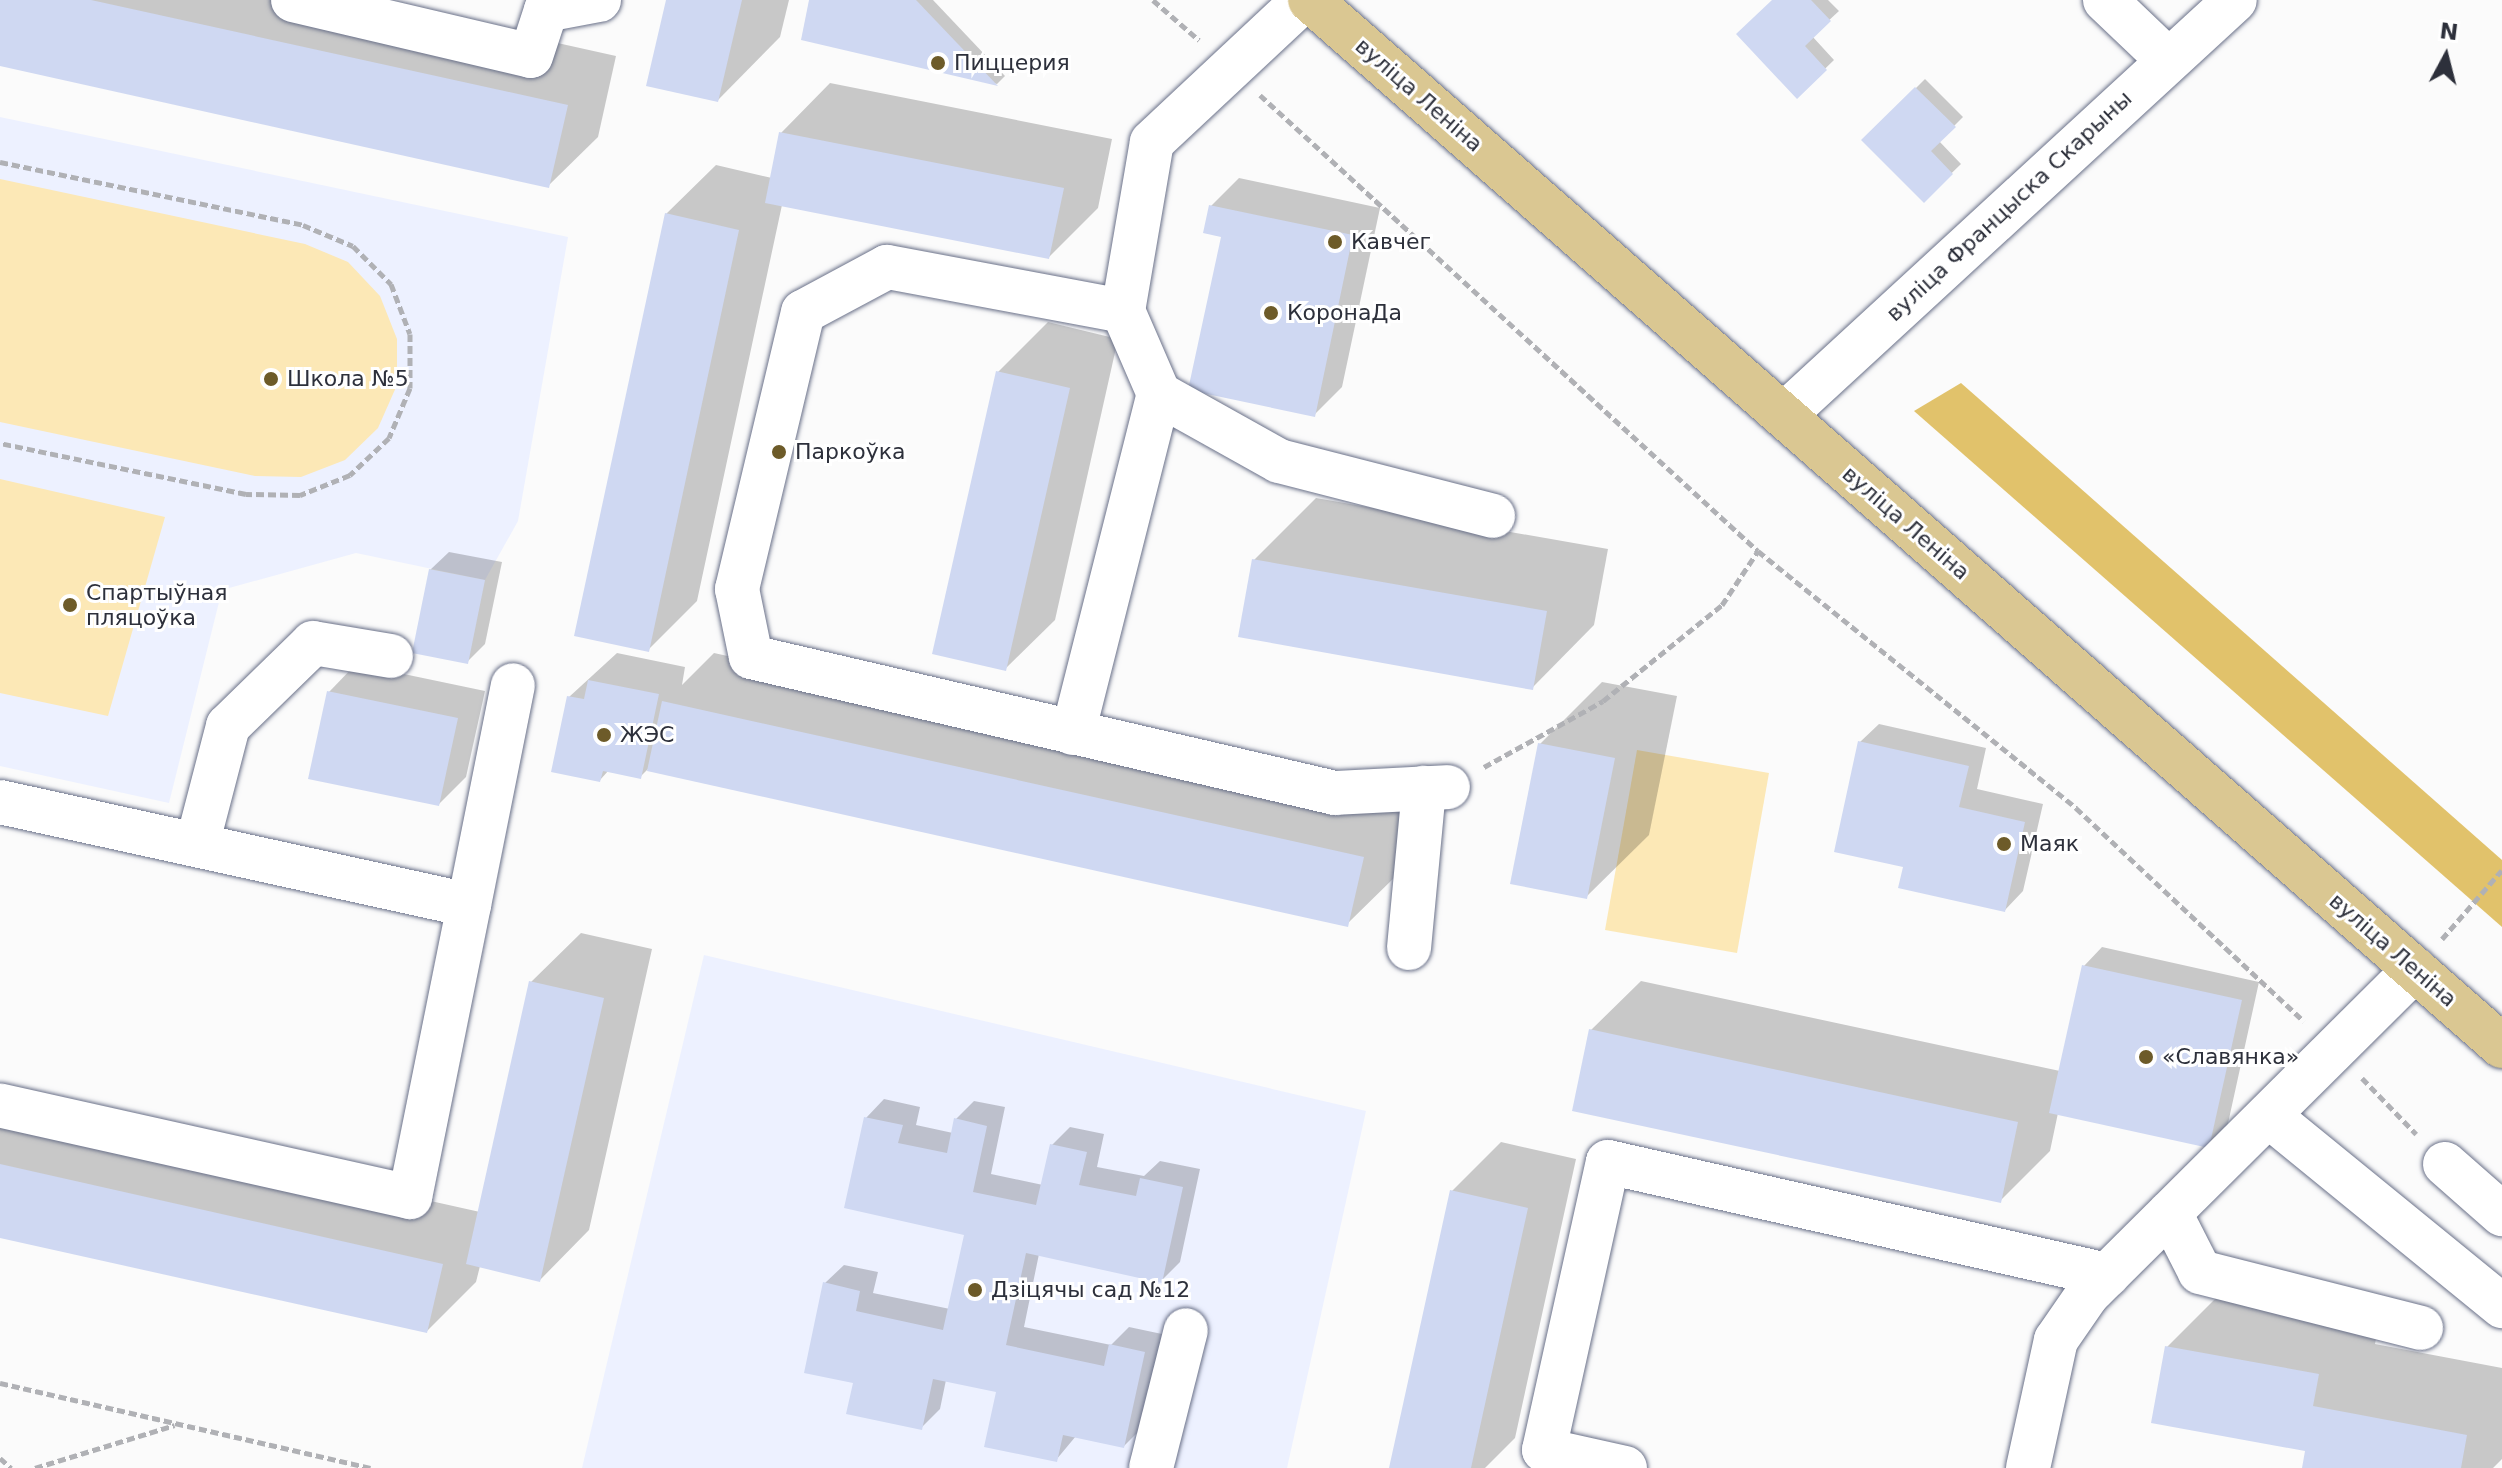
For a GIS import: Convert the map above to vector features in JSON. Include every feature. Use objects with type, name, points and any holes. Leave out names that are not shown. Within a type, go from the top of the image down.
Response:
[{"type":"main road","name":"вуліца Леніна","points":[[1310,0],[2502,1046]]},
{"type":"street","points":[[293,0],[531,56],[546,10],[599,0]]},
{"type":"street","points":[[1304,0],[1234,71],[1152,142],[1123,311],[1159,394],[1279,461],[1493,516]]},
{"type":"street","points":[[2105,0],[2167,59]]},
{"type":"street","name":"вуліца Францыска Скарыны","points":[[1785,414],[2167,59],[2235,0]]},
{"type":"street","points":[[1123,311],[887,267],[803,312],[737,589],[751,657],[1335,793],[1436,788],[1409,948]]},
{"type":"street","points":[[1073,733],[1159,394]]},
{"type":"street","points":[[197,845],[228,726],[313,643],[391,656]]},
{"type":"street","points":[[0,1105],[410,1197],[513,685]]},
{"type":"street","points":[[0,803],[469,905]]},
{"type":"street","points":[[2028,1468],[2056,1340],[2107,1275],[2336,1051],[2415,969]]},
{"type":"street","points":[[2269,1116],[2502,1306]]},
{"type":"street","points":[[1625,1468],[1544,1450],[1608,1162],[2107,1275]]},
{"type":"street","points":[[2445,1164],[2502,1214]]},
{"type":"street","points":[[2170,1213],[2200,1272],[2421,1328]]},
{"type":"street","points":[[1151,1468],[1186,1330]]},
{"type":"path","points":[[1153,0],[1758,551],[2076,808],[2336,1051],[2445,1164]]},
{"type":"path","points":[[0,162],[303,225],[353,246],[391,284],[410,334],[410,388],[389,438],[350,475],[300,495],[246,494],[0,443]]},
{"type":"path","points":[[1436,788],[1603,701],[1722,605],[1758,551]]},
{"type":"path","points":[[2415,969],[2502,870]]},
{"type":"path","points":[[0,1383],[370,1468]]},
{"type":"path","points":[[35,1468],[178,1424]]},
{"type":"path","points":[[0,1458],[11,1468]]},
{"type":"shaded area","name":"Школа №5","points":[[0,117],[568,237],[518,521],[485,580],[356,553],[222,590],[169,803],[0,766]]},
{"type":"shaded area","points":[[0,179],[305,244],[348,262],[380,296],[397,339],[397,385],[378,428],[345,460],[301,477],[255,476],[0,422]]},
{"type":"shaded area","points":[[1961,383],[2502,860],[2502,927],[1914,411]]},
{"type":"shaded area","name":"Спартыўная пляцоўка","points":[[0,479],[165,517],[108,716],[0,693]]},
{"type":"shaded area","points":[[1637,750],[1769,773],[1737,953],[1605,930]]},
{"type":"shaded area","name":"Дзіцячы сад №12","points":[[704,955],[1366,1111],[1287,1468],[582,1468]]},
{"type":"building","points":[[0,0],[91,0],[568,105],[549,188],[0,66]]},
{"type":"building","points":[[666,0],[742,0],[718,102],[646,86]]},
{"type":"building","name":"Пиццерия","points":[[809,0],[916,0],[998,86],[801,40]]},
{"type":"building","points":[[1772,0],[1811,0],[1831,21],[1805,46],[1827,70],[1797,99],[1736,34]]},
{"type":"building","points":[[1915,87],[1956,127],[1931,151],[1953,174],[1924,203],[1861,140]]},
{"type":"building","points":[[779,132],[1064,188],[1049,259],[765,203]]},
{"type":"building","name":"КоронаДа","points":[[1209,205],[1353,235],[1315,417],[1188,390],[1221,237],[1203,233]]},
{"type":"building","points":[[665,213],[739,230],[649,652],[574,636]]},
{"type":"building","points":[[996,371],[1070,388],[1006,671],[932,654]]},
{"type":"building","points":[[1252,559],[1547,611],[1533,690],[1238,637]]},
{"type":"building","points":[[429,569],[485,580],[468,664],[412,653]]},
{"type":"building","name":"ЖЭС","points":[[588,680],[659,694],[641,779],[603,771],[600,782],[551,772],[567,696],[584,699]]},
{"type":"building","points":[[327,691],[458,718],[439,806],[308,779]]},
{"type":"building","points":[[662,701],[1364,857],[1348,927],[647,771]]},
{"type":"building","points":[[1858,741],[1969,766],[1959,807],[2025,822],[2005,912],[1898,888],[1903,867],[1834,852]]},
{"type":"building","points":[[1538,743],[1615,758],[1587,899],[1510,884]]},
{"type":"building","name":"«Славянка»","points":[[2082,965],[2242,1000],[2209,1148],[2049,1113]]},
{"type":"building","points":[[529,981],[604,998],[540,1282],[466,1264]]},
{"type":"building","points":[[1589,1029],[2018,1122],[2001,1203],[1572,1111]]},
{"type":"building","name":"Дзіцячы сад №12","points":[[864,1117],[903,1125],[898,1143],[947,1153],[954,1118],[987,1126],[973,1192],[1036,1205],[1050,1144],[1087,1152],[1079,1185],[1136,1196],[1140,1178],[1183,1187],[1162,1283],[1026,1253],[1006,1345],[1104,1366],[1109,1344],[1145,1352],[1124,1448],[1063,1435],[1057,1462],[984,1447],[996,1392],[933,1379],[922,1430],[846,1414],[853,1383],[804,1373],[823,1282],[860,1291],[856,1311],[943,1330],[964,1235],[844,1208]]},
{"type":"building","points":[[0,1164],[443,1264],[427,1333],[0,1238]]},
{"type":"building","points":[[1450,1190],[1528,1208],[1471,1468],[1389,1468]]},
{"type":"building","points":[[2165,1346],[2319,1374],[2313,1406],[2467,1435],[2461,1468],[2302,1468],[2305,1451],[2151,1423]]},
{"type":"place","name":"Пиццерия","points":[[938,63]]},
{"type":"place","name":"Кавчег","points":[[1335,242]]},
{"type":"place","name":"КоронаДа","points":[[1271,313]]},
{"type":"place","name":"Школа №5","points":[[271,379]]},
{"type":"place","name":"Паркоўка","points":[[779,452]]},
{"type":"place","name":"Спартыўная пляцоўка","points":[[70,605]]},
{"type":"place","name":"ЖЭС","points":[[604,735]]},
{"type":"place","name":"Маяк","points":[[2004,844]]},
{"type":"place","name":"«Славянка»","points":[[2146,1057]]},
{"type":"place","name":"Дзіцячы сад №12","points":[[975,1290]]}]
